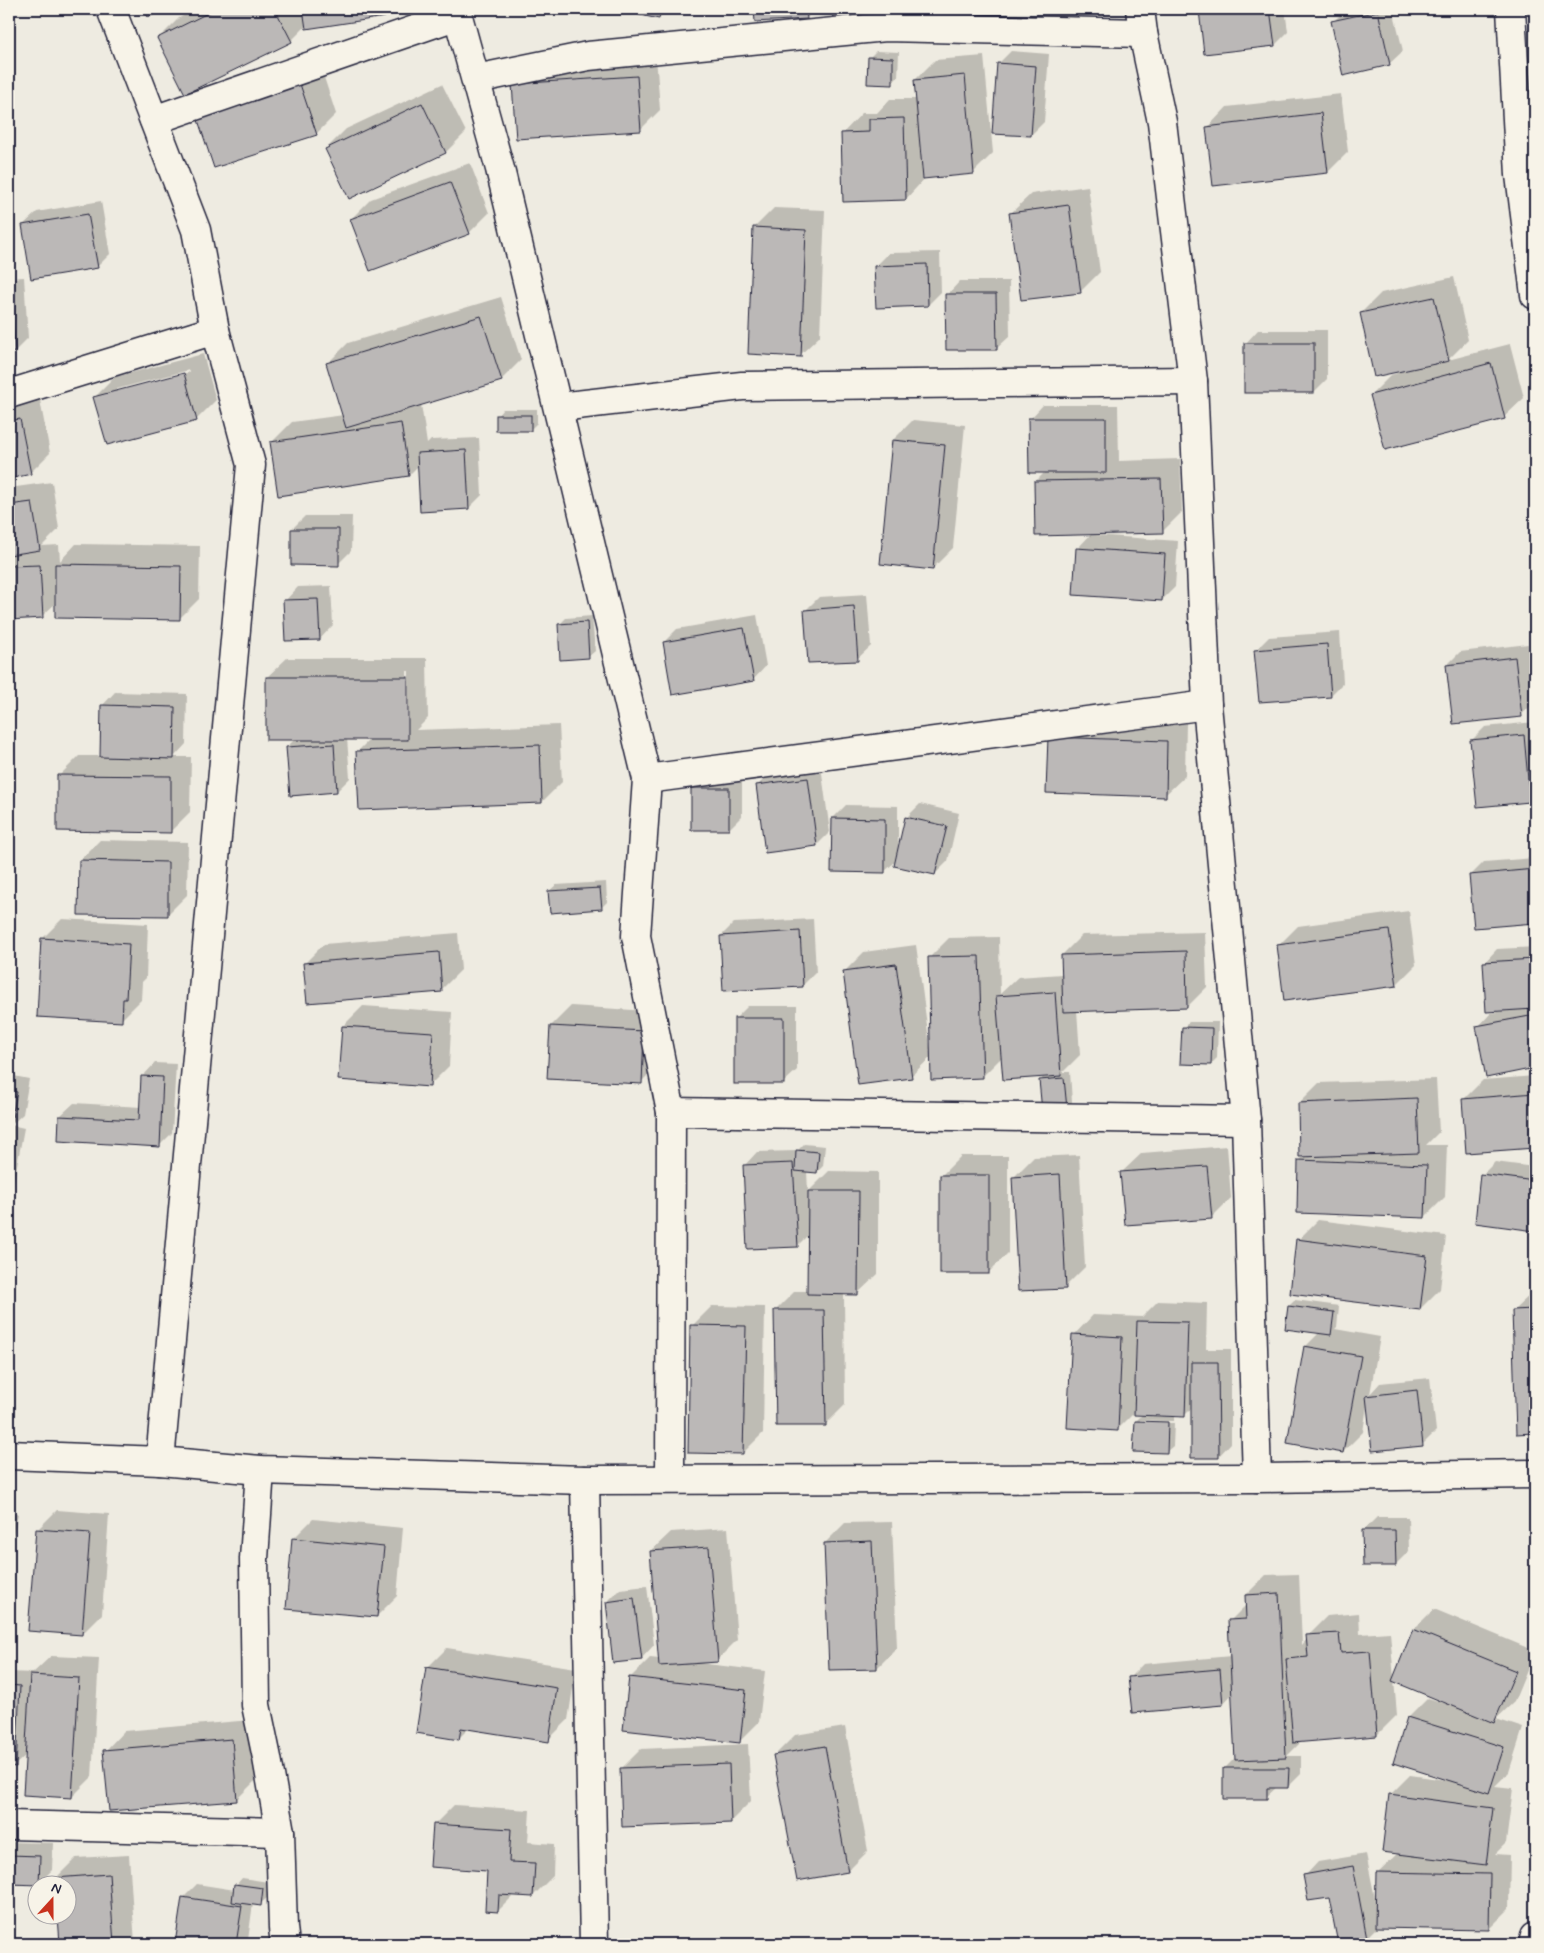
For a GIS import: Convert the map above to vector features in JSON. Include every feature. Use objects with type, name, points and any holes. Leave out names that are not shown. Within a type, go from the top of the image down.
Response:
[{"type":"street","points":[[110,9],[196,230],[215,330],[251,464],[160,1461]]},
{"type":"street","points":[[1511,9],[1520,175],[1535,295]]},
{"type":"street","points":[[154,120],[457,12],[500,169],[559,407],[647,779],[636,936],[671,1112],[670,1479]]},
{"type":"street","points":[[476,79],[588,56],[886,28],[1141,21],[1162,122],[1193,381],[1207,705],[1246,1120],[1257,1478]]},
{"type":"street","points":[[9,394],[215,330]]},
{"type":"street","points":[[559,407],[742,386],[1193,381]]},
{"type":"street","points":[[647,779],[1207,705]]},
{"type":"street","points":[[671,1112],[1246,1120]]},
{"type":"street","points":[[9,1455],[160,1461],[260,1470],[585,1480],[1257,1478],[1535,1474]]},
{"type":"street","points":[[260,1470],[254,1559],[256,1705],[280,1832],[285,1944]]},
{"type":"street","points":[[585,1480],[594,1944]]},
{"type":"street","points":[[9,1825],[280,1832]]},
{"type":"street","points":[[1533,1944],[1535,1936]]},
{"type":"building","points":[[143,9],[166,9],[148,17]]},
{"type":"building","points":[[216,9],[275,9],[292,42],[185,94],[157,38]]},
{"type":"building","points":[[303,9],[384,9],[385,17],[306,29]]},
{"type":"building","points":[[627,9],[661,9],[659,19],[626,12]]},
{"type":"building","points":[[754,9],[806,9],[807,19],[755,22]]},
{"type":"building","points":[[832,9],[888,9],[889,12],[833,18]]},
{"type":"building","points":[[1270,9],[1275,46],[1204,54],[1199,10]]},
{"type":"building","points":[[1378,11],[1390,65],[1343,76],[1331,21]]},
{"type":"building","points":[[868,57],[893,58],[893,85],[867,84]]},
{"type":"building","points":[[997,63],[1036,66],[1031,136],[992,134]]},
{"type":"building","points":[[965,75],[974,174],[923,179],[914,80]]},
{"type":"building","points":[[637,76],[641,131],[516,139],[512,84]]},
{"type":"building","points":[[300,84],[317,135],[214,168],[197,117]]},
{"type":"building","points":[[422,103],[446,153],[349,199],[325,149]]},
{"type":"building","points":[[1321,113],[1328,173],[1213,186],[1206,127]]},
{"type":"building","points":[[904,118],[906,200],[843,202],[841,133],[869,132],[869,119]]},
{"type":"building","points":[[450,182],[470,234],[370,271],[350,219]]},
{"type":"building","points":[[1069,205],[1081,293],[1021,300],[1009,213]]},
{"type":"building","points":[[88,214],[98,268],[31,279],[22,225]]},
{"type":"building","points":[[753,227],[806,230],[801,357],[748,354]]},
{"type":"building","points":[[927,264],[928,306],[876,308],[874,266]]},
{"type":"building","points":[[11,289],[15,352],[9,353],[9,290]]},
{"type":"building","points":[[945,294],[996,294],[997,350],[946,350]]},
{"type":"building","points":[[1434,297],[1449,361],[1374,377],[1360,313]]},
{"type":"building","points":[[481,316],[502,381],[346,428],[326,363]]},
{"type":"building","points":[[1244,343],[1314,343],[1314,393],[1244,393]]},
{"type":"building","points":[[1491,363],[1505,419],[1385,450],[1370,395]]},
{"type":"building","points":[[184,373],[197,421],[107,445],[93,397]]},
{"type":"building","points":[[496,415],[531,415],[531,431],[496,431]]},
{"type":"building","points":[[1028,418],[1106,418],[1106,473],[1029,473]]},
{"type":"building","points":[[20,419],[31,474],[9,479],[9,421]]},
{"type":"building","points":[[401,423],[409,476],[278,496],[270,442]]},
{"type":"building","points":[[892,440],[945,445],[933,570],[880,564]]},
{"type":"building","points":[[466,450],[469,509],[420,512],[417,453]]},
{"type":"building","points":[[1161,479],[1163,533],[1035,536],[1034,481]]},
{"type":"building","points":[[32,502],[40,550],[9,555],[9,505]]},
{"type":"building","points":[[291,529],[339,529],[339,566],[291,565]]},
{"type":"building","points":[[1076,548],[1165,554],[1162,601],[1073,595]]},
{"type":"building","points":[[55,564],[181,566],[180,620],[55,618]]},
{"type":"building","points":[[40,565],[43,618],[9,620],[9,566]]},
{"type":"building","points":[[318,599],[320,640],[285,641],[283,600]]},
{"type":"building","points":[[854,606],[858,661],[808,663],[804,610]]},
{"type":"building","points":[[587,622],[589,658],[560,660],[558,624]]},
{"type":"building","points":[[744,628],[754,681],[672,695],[663,642]]},
{"type":"building","points":[[1327,644],[1331,697],[1259,702],[1254,650]]},
{"type":"building","points":[[1515,657],[1522,717],[1453,724],[1446,665]]},
{"type":"building","points":[[266,677],[408,677],[408,740],[266,740]]},
{"type":"building","points":[[101,705],[175,707],[174,759],[100,757]]},
{"type":"building","points":[[1524,735],[1530,802],[1477,807],[1470,740]]},
{"type":"building","points":[[1048,737],[1167,741],[1166,797],[1046,793]]},
{"type":"building","points":[[334,744],[337,792],[290,796],[286,747]]},
{"type":"building","points":[[540,745],[542,803],[359,810],[356,751]]},
{"type":"building","points":[[57,775],[171,776],[171,833],[57,831]]},
{"type":"building","points":[[808,778],[817,846],[765,853],[756,785]]},
{"type":"building","points":[[691,788],[729,788],[729,830],[691,830]]},
{"type":"building","points":[[905,817],[947,826],[935,875],[894,866]]},
{"type":"building","points":[[832,818],[885,819],[885,873],[831,872]]},
{"type":"building","points":[[79,860],[168,862],[168,916],[78,915]]},
{"type":"building","points":[[1535,869],[1535,923],[1474,928],[1469,875]]},
{"type":"building","points":[[600,888],[602,909],[550,913],[548,891]]},
{"type":"building","points":[[1389,930],[1397,986],[1284,1001],[1277,945]]},
{"type":"building","points":[[800,931],[803,987],[723,991],[720,936]]},
{"type":"building","points":[[41,938],[129,944],[126,999],[123,999],[122,1022],[37,1017]]},
{"type":"building","points":[[1186,951],[1187,1008],[1063,1012],[1061,955]]},
{"type":"building","points":[[439,952],[442,992],[307,1003],[303,963]]},
{"type":"building","points":[[979,956],[983,1078],[931,1080],[928,957]]},
{"type":"building","points":[[1535,959],[1535,1009],[1486,1012],[1483,962]]},
{"type":"building","points":[[896,964],[912,1078],[858,1085],[843,971]]},
{"type":"building","points":[[1055,992],[1061,1076],[1003,1080],[996,996]]},
{"type":"building","points":[[1535,1015],[1535,1068],[1486,1078],[1476,1026]]},
{"type":"building","points":[[734,1018],[784,1018],[784,1084],[734,1084]]},
{"type":"building","points":[[342,1026],[433,1032],[430,1087],[338,1080]]},
{"type":"building","points":[[550,1026],[644,1031],[642,1084],[547,1079]]},
{"type":"building","points":[[1182,1027],[1212,1028],[1211,1065],[1180,1064]]},
{"type":"building","points":[[141,1076],[163,1077],[160,1147],[58,1141],[59,1116],[139,1120]]},
{"type":"building","points":[[1064,1078],[1067,1109],[1042,1111],[1039,1080]]},
{"type":"building","points":[[9,1090],[17,1092],[10,1128],[9,1128]]},
{"type":"building","points":[[1535,1093],[1535,1148],[1466,1153],[1462,1099]]},
{"type":"building","points":[[1417,1098],[1419,1153],[1299,1157],[1298,1103]]},
{"type":"building","points":[[796,1150],[819,1152],[817,1173],[795,1171]]},
{"type":"building","points":[[1298,1160],[1427,1165],[1425,1218],[1297,1213]]},
{"type":"building","points":[[793,1163],[798,1247],[747,1249],[743,1165]]},
{"type":"building","points":[[1207,1166],[1212,1219],[1125,1225],[1120,1172]]},
{"type":"building","points":[[1060,1174],[1066,1289],[1018,1291],[1012,1177]]},
{"type":"building","points":[[1480,1174],[1535,1181],[1535,1231],[1475,1223]]},
{"type":"building","points":[[940,1175],[989,1175],[989,1274],[940,1274]]},
{"type":"building","points":[[808,1191],[859,1191],[858,1295],[807,1294]]},
{"type":"building","points":[[1296,1239],[1427,1256],[1420,1310],[1290,1294]]},
{"type":"building","points":[[1288,1306],[1334,1312],[1331,1335],[1285,1329]]},
{"type":"building","points":[[1535,1309],[1535,1433],[1516,1434],[1512,1310]]},
{"type":"building","points":[[774,1310],[824,1310],[826,1426],[776,1426]]},
{"type":"building","points":[[1137,1321],[1188,1322],[1185,1417],[1134,1415]]},
{"type":"building","points":[[690,1325],[746,1326],[743,1454],[688,1453]]},
{"type":"building","points":[[1072,1334],[1122,1337],[1118,1431],[1067,1428]]},
{"type":"building","points":[[1304,1346],[1361,1356],[1343,1453],[1287,1443]]},
{"type":"building","points":[[1191,1362],[1218,1362],[1219,1458],[1191,1458]]},
{"type":"building","points":[[1417,1390],[1423,1446],[1372,1451],[1366,1396]]},
{"type":"building","points":[[1135,1421],[1168,1422],[1167,1453],[1133,1452]]},
{"type":"building","points":[[36,1529],[90,1533],[82,1635],[28,1631]]},
{"type":"building","points":[[1362,1530],[1395,1530],[1396,1566],[1363,1566]]},
{"type":"building","points":[[292,1538],[384,1547],[377,1617],[286,1609]]},
{"type":"building","points":[[872,1541],[877,1669],[829,1670],[824,1543]]},
{"type":"building","points":[[709,1547],[718,1662],[659,1666],[650,1551]]},
{"type":"building","points":[[1279,1593],[1286,1758],[1235,1760],[1228,1620],[1246,1619],[1245,1595]]},
{"type":"building","points":[[634,1598],[642,1660],[613,1663],[606,1602]]},
{"type":"building","points":[[1413,1629],[1516,1671],[1494,1723],[1392,1681]]},
{"type":"building","points":[[1339,1633],[1341,1653],[1370,1651],[1377,1736],[1293,1743],[1286,1659],[1308,1657],[1306,1635]]},
{"type":"building","points":[[426,1667],[557,1688],[549,1742],[461,1728],[459,1740],[416,1733]]},
{"type":"building","points":[[1220,1669],[1223,1705],[1132,1713],[1128,1677]]},
{"type":"building","points":[[30,1675],[79,1678],[72,1798],[23,1795]]},
{"type":"building","points":[[629,1677],[746,1690],[740,1743],[623,1730]]},
{"type":"building","points":[[9,1685],[20,1686],[16,1767],[9,1766]]},
{"type":"building","points":[[1407,1717],[1504,1747],[1489,1793],[1393,1763]]},
{"type":"building","points":[[232,1739],[237,1801],[109,1811],[103,1750]]},
{"type":"building","points":[[825,1746],[848,1872],[797,1881],[773,1755]]},
{"type":"building","points":[[729,1764],[731,1823],[622,1827],[620,1768]]},
{"type":"building","points":[[1223,1768],[1289,1768],[1288,1788],[1267,1788],[1267,1799],[1223,1799]]},
{"type":"building","points":[[1389,1794],[1493,1808],[1486,1865],[1382,1852]]},
{"type":"building","points":[[433,1824],[511,1829],[509,1862],[535,1863],[533,1897],[499,1895],[498,1912],[485,1911],[487,1871],[430,1867]]},
{"type":"building","points":[[9,1855],[40,1856],[39,1876],[28,1876],[28,1885],[9,1884]]},
{"type":"building","points":[[1353,1866],[1367,1939],[1338,1944],[1329,1898],[1308,1901],[1303,1875]]},
{"type":"building","points":[[1376,1872],[1490,1874],[1489,1930],[1375,1928]]},
{"type":"building","points":[[109,1874],[114,1944],[60,1944],[59,1926],[78,1926],[78,1876]]},
{"type":"building","points":[[234,1884],[263,1888],[261,1906],[232,1902]]},
{"type":"building","points":[[182,1897],[242,1906],[236,1944],[175,1944]]}]
